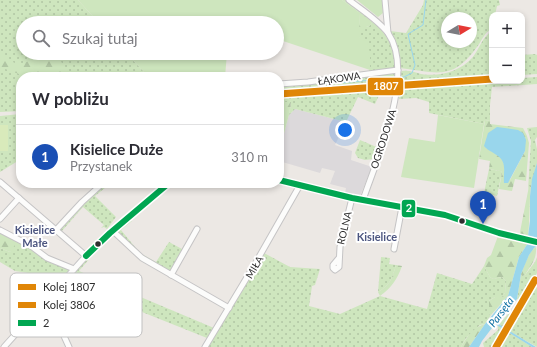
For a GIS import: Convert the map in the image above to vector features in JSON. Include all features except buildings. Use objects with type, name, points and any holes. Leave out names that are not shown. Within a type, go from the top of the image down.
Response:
[{"type":"street","name":"OGRODOWA","points":[[348,0],[377,22],[389,34],[396,50],[398,70],[398,85],[393,110],[363,200]]},
{"type":"street","points":[[385,0],[389,34]]},
{"type":"street","name":"ŁĄKOWA","points":[[284,84],[308,82],[398,70]]},
{"type":"street","points":[[284,181],[352,198],[445,215],[499,233],[537,242]]},
{"type":"street","points":[[0,182],[86,256]]},
{"type":"street","name":"MIŁA","points":[[204,347],[229,308],[300,185]]},
{"type":"street","points":[[56,230],[97,188]]},
{"type":"street","points":[[70,273],[113,231],[163,188]]},
{"type":"street","points":[[0,219],[19,198]]},
{"type":"street","name":"ROLNA","points":[[338,259],[343,231],[352,198]]},
{"type":"street","points":[[394,249],[402,208]]},
{"type":"street","points":[[171,275],[197,229]]},
{"type":"street","points":[[0,230],[31,246],[47,258],[74,269]]},
{"type":"street","points":[[113,231],[138,255],[229,308]]},
{"type":"street","points":[[4,347],[13,337]]},
{"type":"street","points":[[64,337],[69,347]]},
{"type":"shaded area","points":[[295,109],[346,122],[335,145],[352,151],[351,160],[372,167],[360,196],[357,197],[345,194],[346,188],[330,184],[335,171],[322,168],[320,173],[284,162],[284,134],[289,115]]},
{"type":"green space","points":[[0,0],[78,0],[93,16],[16,16],[16,60],[133,60],[144,72],[16,72],[16,111],[0,112]]},
{"type":"green space","points":[[78,0],[342,0],[360,13],[359,37],[367,42],[370,53],[370,70],[284,41],[284,16],[93,16]]},
{"type":"green space","points":[[342,0],[346,0],[373,22],[368,26],[359,27],[360,13]]},
{"type":"green space","points":[[357,0],[382,0],[383,13],[378,17]]},
{"type":"green space","points":[[424,0],[499,0],[500,5],[497,6],[496,12],[489,12],[489,30],[477,47],[477,12],[441,12],[441,48],[476,48],[459,66],[451,70],[434,72],[400,68],[397,49],[390,31],[406,33],[423,5]]},
{"type":"green space","points":[[373,22],[387,37],[391,44],[396,58],[394,70],[369,71],[370,70],[359,37],[359,27],[368,26]]},
{"type":"green space","points":[[489,34],[489,77],[400,84],[402,71],[435,75],[461,67],[472,58]]},
{"type":"green space","points":[[4,55],[16,64],[30,60],[60,60],[67,72],[16,73],[0,67],[0,56]]},
{"type":"green space","points":[[525,55],[537,55],[537,74],[525,75]]},
{"type":"green space","points":[[133,60],[226,60],[225,72],[144,72]]},
{"type":"green space","points":[[392,73],[396,75],[396,84],[284,93],[284,84]]},
{"type":"green space","points":[[537,77],[537,84],[492,87],[490,121],[485,120],[484,124],[429,113],[429,102],[416,98],[399,99],[400,87],[489,80],[489,84],[525,84],[525,78]]},
{"type":"green space","points":[[395,87],[393,101],[393,89],[381,91],[375,104],[358,97],[346,122],[295,109],[289,115],[291,102],[284,102],[284,95]]},
{"type":"green space","points":[[284,102],[291,102],[284,134]]},
{"type":"green space","points":[[16,114],[16,162],[0,172],[0,116]]},
{"type":"green space","points":[[438,115],[484,124],[474,188],[401,177],[409,138],[435,142]]},
{"type":"green space","points":[[485,120],[490,121],[490,124],[523,128],[529,143],[526,181],[515,179],[512,191],[499,189],[502,172],[489,169],[490,161],[479,159]],"holes":[[[486,148],[525,151],[510,180],[504,180],[505,168],[502,160],[497,154]]]},
{"type":"green space","points":[[0,125],[8,125],[8,151],[0,151]]},
{"type":"green space","points":[[537,127],[537,137],[535,140],[537,149],[537,163],[531,186],[529,186],[528,190],[531,141],[527,128]]},
{"type":"green space","points":[[360,140],[379,148],[374,159],[365,160],[358,158],[355,153]]},
{"type":"green space","points":[[489,169],[502,172],[497,196],[484,193]]},
{"type":"green space","points":[[529,186],[531,186],[528,236],[520,234],[520,232]]},
{"type":"green space","points":[[100,188],[105,188],[95,196],[116,217],[107,229],[104,227],[101,228],[104,225],[83,207],[61,232],[60,228],[90,196]]},
{"type":"green space","points":[[130,219],[132,221],[121,230],[140,253],[156,262],[169,242],[182,249],[184,245],[186,246],[172,270],[169,272],[140,255],[117,232]]},
{"type":"green space","points":[[0,232],[15,238],[15,245],[10,252],[0,248]]},
{"type":"green space","points":[[498,236],[528,243],[519,257],[508,296],[491,315],[489,314],[489,301],[495,297],[502,297],[505,293],[506,281],[502,277],[493,279],[490,277],[484,266],[487,258],[491,255]]},
{"type":"green space","points":[[15,238],[39,252],[51,263],[67,268],[69,270],[68,273],[28,273],[15,271],[0,262],[0,248],[10,252]]},
{"type":"green space","points":[[536,247],[536,255],[533,262],[525,275],[522,276],[521,274],[527,259]]},
{"type":"green space","points":[[264,253],[290,267],[320,269],[315,285],[312,286],[309,306],[340,314],[380,296],[427,309],[437,273],[472,284],[484,266],[490,277],[493,279],[502,277],[506,281],[505,293],[502,297],[495,297],[489,301],[489,314],[491,315],[485,324],[480,325],[466,338],[461,347],[207,347]]},
{"type":"green space","points":[[89,256],[91,257],[79,271],[84,273],[74,273]]},
{"type":"green space","points":[[381,257],[390,258],[389,264],[396,265],[390,281],[378,292]]},
{"type":"green space","points":[[537,257],[537,273],[505,328],[500,325],[499,321],[503,320],[519,302],[519,299],[517,299],[521,274],[522,276],[525,275]]},
{"type":"green space","points":[[396,265],[402,266],[396,280],[380,296],[378,292],[390,281]]},
{"type":"green space","points":[[537,278],[537,347],[507,330]]},
{"type":"green space","points":[[142,298],[214,328],[207,338],[142,312]]},
{"type":"green space","points":[[485,324],[469,347],[461,347],[468,336],[477,327]]},
{"type":"green space","points":[[498,325],[504,330],[494,347],[484,347],[483,343],[498,330]]},
{"type":"green space","points":[[507,331],[532,347],[497,347]]},
{"type":"water","points":[[497,127],[518,130],[523,133],[526,140],[525,151],[508,183],[504,183],[504,167],[502,160],[484,146],[488,133]]},
{"type":"water","points":[[537,163],[537,238],[528,236],[532,179]]},
{"type":"water","name":"Parsęta","points":[[528,243],[537,246],[529,255],[521,274],[517,299],[498,322],[500,325],[536,347],[532,347],[495,324],[479,347],[469,347],[485,324],[508,296],[519,257]]},
{"type":"waterway","points":[[399,78],[412,73],[415,65],[408,34],[423,25],[426,0]]},
{"type":"waterway","points":[[325,84],[396,78]]},
{"type":"railway","points":[[535,280],[537,276]]},
{"type":"rail line","name":"1807","points":[[284,94],[489,79]]},
{"type":"rail line","name":"3806","points":[[496,347],[535,280]]},
{"type":"transit line","name":"2","points":[[284,181],[352,198],[445,215],[499,233],[537,242]]},
{"type":"transit line","name":"2","points":[[86,256],[110,233],[163,188]]},
{"type":"place","name":"Kisielice Duże","points":[[483,224]]},
{"type":"district","name":"Kisielice Małe","points":[[35,236]]},
{"type":"district","name":"Kisielice","points":[[377,237]]}]
